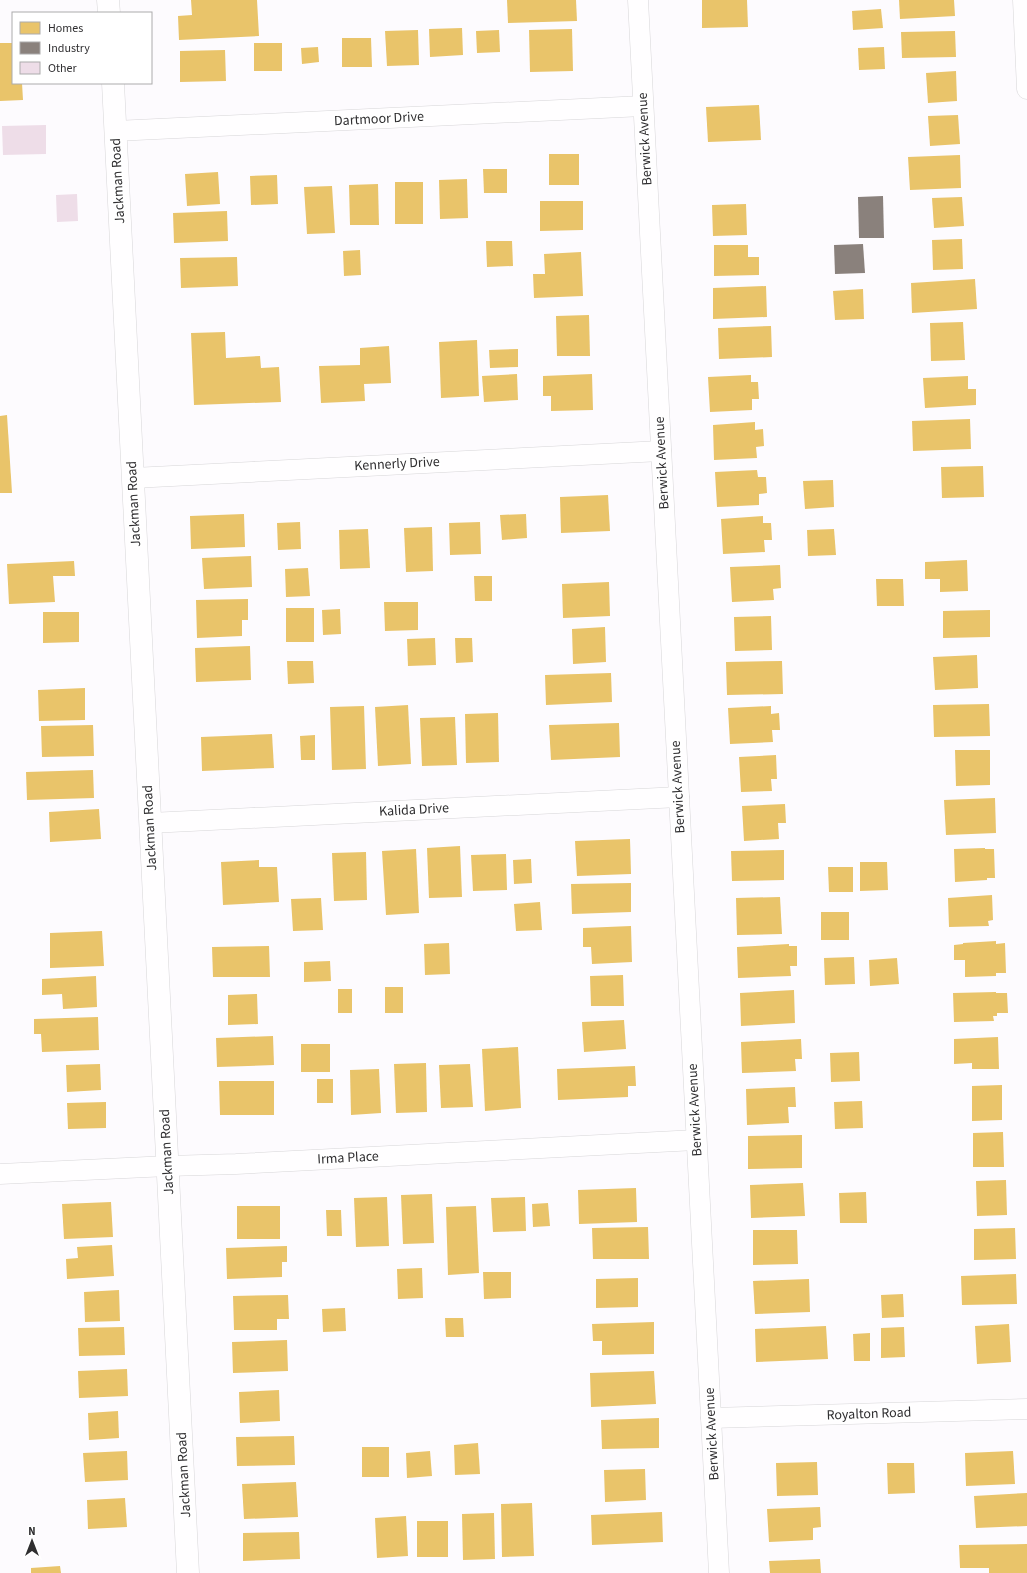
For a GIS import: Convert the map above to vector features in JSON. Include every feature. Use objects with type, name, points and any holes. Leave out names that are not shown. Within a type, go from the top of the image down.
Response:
[{"type":"street","points":[[108,0],[109,12]]},
{"type":"street","name":"Berwick Avenue","points":[[638,0],[719,1573]]},
{"type":"street","points":[[1023,0],[1027,89]]},
{"type":"street","name":"Jackman Road","points":[[113,84],[188,1573]]},
{"type":"street","name":"Dartmoor Drive","points":[[115,131],[643,106]]},
{"type":"street","name":"Kennerly Drive","points":[[133,478],[662,451]]},
{"type":"street","name":"Kalida Drive","points":[[150,823],[679,797]]},
{"type":"street","name":"Irma Place","points":[[0,1174],[236,1164],[696,1140]]},
{"type":"street","name":"Royalton Road","points":[[711,1418],[1027,1409]]},
{"type":"building: Homes","points":[[191,0],[257,0],[259,36],[179,40],[178,16],[192,15]]},
{"type":"building: Homes","points":[[507,0],[576,0],[577,21],[508,23]]},
{"type":"building: Homes","points":[[702,0],[747,0],[748,27],[702,28]]},
{"type":"building: Homes","points":[[899,0],[954,0],[955,16],[900,19]]},
{"type":"building: Homes","points":[[881,9],[883,28],[853,30],[852,11]]},
{"type":"building: Homes","points":[[462,28],[463,55],[430,57],[429,29]]},
{"type":"building: Homes","points":[[572,29],[573,71],[530,72],[529,30]]},
{"type":"building: Homes","points":[[418,30],[419,65],[387,66],[385,31]]},
{"type":"building: Homes","points":[[499,30],[500,52],[477,53],[476,31]]},
{"type":"building: Homes","points":[[955,31],[956,57],[902,58],[901,32]]},
{"type":"building: Homes","points":[[342,38],[371,38],[372,67],[342,67]]},
{"type":"building: Homes","points":[[0,43],[12,43],[12,84],[22,84],[23,100],[0,101]]},
{"type":"building: Homes","points":[[254,43],[282,43],[282,71],[254,71]]},
{"type":"building: Homes","points":[[318,47],[319,62],[302,64],[301,48]]},
{"type":"building: Homes","points":[[884,47],[885,69],[859,70],[858,48]]},
{"type":"building: Homes","points":[[225,50],[226,81],[180,82],[180,51]]},
{"type":"building: Homes","points":[[956,71],[957,101],[928,103],[926,73]]},
{"type":"building: Homes","points":[[759,105],[761,140],[708,142],[706,107]]},
{"type":"building: Homes","points":[[958,115],[960,144],[930,146],[928,116]]},
{"type":"building: Homes","points":[[549,154],[579,154],[579,185],[549,185]]},
{"type":"building: Homes","points":[[960,155],[961,188],[910,190],[908,157]]},
{"type":"building: Homes","points":[[483,169],[507,169],[507,193],[484,193]]},
{"type":"building: Homes","points":[[218,172],[220,204],[187,206],[185,174]]},
{"type":"building: Homes","points":[[277,175],[278,204],[251,205],[250,176]]},
{"type":"building: Homes","points":[[467,179],[468,218],[440,219],[439,180]]},
{"type":"building: Homes","points":[[395,182],[423,182],[423,224],[395,224]]},
{"type":"building: Homes","points":[[378,184],[379,225],[350,225],[349,185]]},
{"type":"building: Homes","points":[[332,186],[335,233],[307,234],[304,187]]},
{"type":"building: Homes","points":[[962,197],[964,226],[934,228],[932,198]]},
{"type":"building: Homes","points":[[540,201],[583,201],[583,230],[540,231]]},
{"type":"building: Homes","points":[[746,204],[747,235],[713,236],[712,205]]},
{"type":"building: Homes","points":[[227,211],[228,241],[174,243],[173,213]]},
{"type":"building: Homes","points":[[962,239],[963,269],[933,270],[932,240]]},
{"type":"building: Homes","points":[[486,241],[512,241],[513,266],[487,267]]},
{"type":"building: Homes","points":[[714,245],[748,245],[748,257],[759,257],[759,275],[714,276]]},
{"type":"building: Homes","points":[[360,250],[361,275],[344,276],[343,251]]},
{"type":"building: Homes","points":[[581,252],[583,296],[534,298],[533,274],[545,274],[544,254]]},
{"type":"building: Homes","points":[[237,257],[238,286],[181,288],[180,258]]},
{"type":"building: Homes","points":[[975,279],[977,309],[912,313],[911,283]]},
{"type":"building: Homes","points":[[766,286],[767,317],[713,319],[713,288]]},
{"type":"building: Homes","points":[[863,289],[864,319],[835,320],[833,291]]},
{"type":"building: Homes","points":[[589,315],[590,356],[557,356],[556,316]]},
{"type":"building: Homes","points":[[963,322],[965,360],[931,361],[930,323]]},
{"type":"building: Homes","points":[[771,326],[772,357],[719,359],[718,328]]},
{"type":"building: Homes","points":[[225,332],[226,358],[260,356],[261,368],[279,367],[281,402],[194,405],[191,333]]},
{"type":"building: Homes","points":[[477,340],[479,396],[441,398],[439,342]]},
{"type":"building: Homes","points":[[389,346],[391,383],[364,384],[365,401],[321,403],[319,366],[360,365],[360,348]]},
{"type":"building: Homes","points":[[518,349],[518,367],[490,368],[489,350]]},
{"type":"building: Homes","points":[[517,374],[518,400],[484,402],[482,376]]},
{"type":"building: Homes","points":[[592,374],[593,410],[551,411],[551,396],[543,396],[543,376]]},
{"type":"building: Homes","points":[[751,375],[751,382],[758,382],[759,399],[752,399],[752,410],[710,412],[708,377]]},
{"type":"building: Homes","points":[[968,376],[968,389],[976,389],[976,405],[925,408],[923,378]]},
{"type":"building: Homes","points":[[7,415],[12,493],[0,493],[0,416]]},
{"type":"building: Homes","points":[[970,419],[971,449],[913,451],[912,421]]},
{"type":"building: Homes","points":[[755,422],[755,430],[763,429],[764,446],[756,447],[757,458],[714,460],[713,425]]},
{"type":"building: Homes","points":[[983,466],[984,497],[942,498],[941,467]]},
{"type":"building: Homes","points":[[757,470],[758,477],[766,477],[767,493],[759,494],[759,505],[717,507],[715,472]]},
{"type":"building: Homes","points":[[833,480],[834,507],[805,509],[803,481]]},
{"type":"building: Homes","points":[[608,495],[610,531],[561,533],[560,497]]},
{"type":"building: Homes","points":[[244,514],[245,547],[191,549],[190,516]]},
{"type":"building: Homes","points":[[526,514],[527,538],[502,540],[500,515]]},
{"type":"building: Homes","points":[[763,516],[763,523],[771,523],[772,540],[764,540],[765,552],[723,554],[721,519]]},
{"type":"building: Homes","points":[[300,522],[301,549],[278,550],[277,523]]},
{"type":"building: Homes","points":[[480,522],[481,554],[450,555],[449,523]]},
{"type":"building: Homes","points":[[432,527],[433,571],[406,572],[404,528]]},
{"type":"building: Homes","points":[[368,529],[370,568],[340,569],[339,530]]},
{"type":"building: Homes","points":[[834,529],[836,555],[808,556],[807,530]]},
{"type":"building: Homes","points":[[251,556],[252,587],[204,589],[202,558]]},
{"type":"building: Homes","points":[[967,560],[968,591],[940,592],[940,579],[925,579],[925,562]]},
{"type":"building: Homes","points":[[74,561],[75,576],[53,576],[55,602],[9,604],[7,564]]},
{"type":"building: Homes","points":[[780,565],[781,588],[773,589],[774,600],[732,602],[730,567]]},
{"type":"building: Homes","points":[[308,568],[310,596],[286,597],[285,569]]},
{"type":"building: Homes","points":[[474,576],[492,576],[492,601],[475,601]]},
{"type":"building: Homes","points":[[876,579],[903,579],[904,606],[877,606]]},
{"type":"building: Homes","points":[[609,582],[610,616],[563,618],[562,584]]},
{"type":"building: Homes","points":[[248,599],[248,620],[242,620],[242,636],[197,638],[196,600]]},
{"type":"building: Homes","points":[[384,602],[418,602],[418,630],[385,631]]},
{"type":"building: Homes","points":[[286,608],[314,608],[314,642],[286,642]]},
{"type":"building: Homes","points":[[340,609],[341,634],[323,635],[322,610]]},
{"type":"building: Homes","points":[[990,610],[990,637],[943,638],[943,611]]},
{"type":"building: Homes","points":[[43,612],[79,612],[79,642],[43,643]]},
{"type":"building: Homes","points":[[771,616],[772,650],[735,651],[734,617]]},
{"type":"building: Homes","points":[[605,627],[606,662],[573,664],[572,629]]},
{"type":"building: Homes","points":[[435,638],[436,665],[408,666],[407,639]]},
{"type":"building: Homes","points":[[455,638],[472,638],[473,662],[456,663]]},
{"type":"building: Homes","points":[[250,646],[251,680],[196,682],[195,648]]},
{"type":"building: Homes","points":[[977,655],[978,688],[935,690],[933,657]]},
{"type":"building: Homes","points":[[287,661],[313,661],[314,683],[288,684]]},
{"type":"building: Homes","points":[[782,661],[783,694],[727,695],[726,662]]},
{"type":"building: Homes","points":[[611,673],[612,702],[546,705],[545,675]]},
{"type":"building: Homes","points":[[85,688],[85,720],[39,721],[38,690]]},
{"type":"building: Homes","points":[[989,704],[990,736],[934,737],[933,705]]},
{"type":"building: Homes","points":[[408,705],[411,764],[378,766],[375,707]]},
{"type":"building: Homes","points":[[364,706],[366,769],[332,770],[330,707]]},
{"type":"building: Homes","points":[[771,706],[771,714],[779,713],[780,730],[772,730],[773,742],[730,744],[728,708]]},
{"type":"building: Homes","points":[[498,713],[499,762],[466,763],[465,714]]},
{"type":"building: Homes","points":[[455,717],[457,765],[422,766],[420,718]]},
{"type":"building: Homes","points":[[619,723],[620,757],[551,760],[549,725]]},
{"type":"building: Homes","points":[[93,725],[94,756],[42,757],[41,726]]},
{"type":"building: Homes","points":[[272,734],[274,768],[202,771],[201,737]]},
{"type":"building: Homes","points":[[315,735],[315,760],[301,760],[300,736]]},
{"type":"building: Homes","points":[[955,750],[990,750],[990,785],[956,786]]},
{"type":"building: Homes","points":[[776,755],[777,779],[771,779],[772,791],[741,792],[739,757]]},
{"type":"building: Homes","points":[[93,770],[94,798],[27,800],[26,772]]},
{"type":"building: Homes","points":[[995,798],[996,833],[946,835],[944,800]]},
{"type":"building: Homes","points":[[785,804],[786,823],[778,823],[779,839],[744,841],[742,806]]},
{"type":"building: Homes","points":[[99,809],[101,839],[50,842],[49,812]]},
{"type":"building: Homes","points":[[630,839],[631,874],[577,876],[575,841]]},
{"type":"building: Homes","points":[[460,846],[462,897],[429,898],[427,848]]},
{"type":"building: Homes","points":[[416,849],[419,913],[386,915],[382,851]]},
{"type":"building: Homes","points":[[954,849],[994,849],[995,878],[955,882]]},
{"type":"building: Homes","points":[[784,850],[784,880],[732,881],[731,851]]},
{"type":"building: Homes","points":[[366,852],[367,900],[334,901],[332,853]]},
{"type":"building: Homes","points":[[506,854],[507,890],[473,891],[471,855]]},
{"type":"building: Homes","points":[[531,859],[532,883],[514,884],[513,860]]},
{"type":"building: Homes","points":[[259,860],[259,867],[277,867],[279,902],[223,905],[221,862]]},
{"type":"building: Homes","points":[[860,862],[887,862],[888,890],[860,891]]},
{"type":"building: Homes","points":[[828,867],[853,867],[853,892],[829,892]]},
{"type":"building: Homes","points":[[631,883],[631,912],[572,914],[571,884]]},
{"type":"building: Homes","points":[[992,895],[993,920],[988,921],[989,926],[949,927],[948,898]]},
{"type":"building: Homes","points":[[780,897],[782,934],[737,935],[736,898]]},
{"type":"building: Homes","points":[[321,898],[323,930],[293,931],[291,899]]},
{"type":"building: Homes","points":[[540,902],[542,930],[516,931],[514,904]]},
{"type":"building: Homes","points":[[821,912],[849,912],[849,940],[821,940]]},
{"type":"building: Homes","points":[[631,926],[632,962],[592,964],[591,947],[583,947],[583,928]]},
{"type":"building: Homes","points":[[102,931],[104,966],[50,968],[50,933]]},
{"type":"building: Homes","points":[[996,941],[996,944],[1005,943],[1006,973],[996,973],[996,976],[965,977],[965,960],[954,960],[954,945]]},
{"type":"building: Homes","points":[[449,943],[450,974],[425,975],[424,944]]},
{"type":"building: Homes","points":[[789,944],[789,946],[797,946],[797,966],[790,966],[791,976],[738,978],[737,947]]},
{"type":"building: Homes","points":[[269,946],[270,977],[213,977],[212,947]]},
{"type":"building: Homes","points":[[854,957],[855,984],[825,985],[824,958]]},
{"type":"building: Homes","points":[[897,958],[899,984],[870,986],[869,960]]},
{"type":"building: Homes","points":[[330,961],[331,981],[304,982],[304,962]]},
{"type":"building: Homes","points":[[623,975],[624,1006],[591,1006],[590,976]]},
{"type":"building: Homes","points":[[96,976],[97,1007],[63,1009],[62,994],[42,995],[42,979]]},
{"type":"building: Homes","points":[[385,987],[403,987],[403,1013],[385,1013]]},
{"type":"building: Homes","points":[[338,989],[352,989],[352,1013],[338,1013]]},
{"type":"building: Homes","points":[[794,990],[795,1023],[741,1026],[740,993]]},
{"type":"building: Homes","points":[[953,993],[1007,993],[1008,1013],[997,1013],[997,1016],[993,1016],[994,1021],[954,1022]]},
{"type":"building: Homes","points":[[257,994],[258,1024],[228,1025],[228,995]]},
{"type":"building: Homes","points":[[98,1017],[99,1050],[42,1052],[41,1034],[34,1034],[34,1019]]},
{"type":"building: Homes","points":[[624,1020],[626,1049],[584,1052],[582,1022]]},
{"type":"building: Homes","points":[[273,1036],[274,1065],[217,1067],[216,1038]]},
{"type":"building: Homes","points":[[998,1037],[999,1069],[972,1069],[972,1063],[954,1064],[954,1039]]},
{"type":"building: Homes","points":[[801,1039],[802,1059],[795,1059],[796,1071],[742,1073],[741,1042]]},
{"type":"building: Homes","points":[[301,1044],[330,1044],[330,1072],[301,1072]]},
{"type":"building: Homes","points":[[518,1047],[521,1108],[485,1111],[482,1049]]},
{"type":"building: Homes","points":[[859,1052],[860,1081],[831,1082],[830,1053]]},
{"type":"building: Homes","points":[[426,1063],[427,1112],[396,1113],[394,1064]]},
{"type":"building: Homes","points":[[100,1064],[101,1090],[67,1092],[66,1065]]},
{"type":"building: Homes","points":[[470,1064],[473,1107],[441,1108],[439,1065]]},
{"type":"building: Homes","points":[[635,1066],[636,1086],[628,1086],[628,1097],[558,1100],[557,1069]]},
{"type":"building: Homes","points":[[379,1069],[381,1113],[351,1115],[350,1070]]},
{"type":"building: Homes","points":[[317,1079],[333,1079],[333,1103],[317,1103]]},
{"type":"building: Homes","points":[[219,1081],[274,1081],[274,1115],[220,1115]]},
{"type":"building: Homes","points":[[1002,1085],[1002,1120],[972,1121],[972,1086]]},
{"type":"building: Homes","points":[[795,1087],[796,1107],[788,1107],[789,1123],[747,1125],[746,1089]]},
{"type":"building: Homes","points":[[862,1101],[863,1128],[835,1129],[834,1102]]},
{"type":"building: Homes","points":[[106,1102],[106,1128],[68,1129],[67,1103]]},
{"type":"building: Homes","points":[[1003,1132],[1004,1167],[973,1167],[973,1133]]},
{"type":"building: Homes","points":[[802,1135],[802,1168],[748,1169],[748,1136]]},
{"type":"building: Homes","points":[[1006,1180],[1007,1215],[977,1216],[976,1181]]},
{"type":"building: Homes","points":[[803,1183],[805,1216],[751,1218],[750,1185]]},
{"type":"building: Homes","points":[[636,1188],[637,1222],[579,1224],[578,1190]]},
{"type":"building: Homes","points":[[866,1192],[867,1223],[840,1223],[839,1193]]},
{"type":"building: Homes","points":[[432,1194],[434,1243],[403,1244],[401,1195]]},
{"type":"building: Homes","points":[[387,1197],[389,1246],[356,1247],[354,1198]]},
{"type":"building: Homes","points":[[525,1197],[526,1231],[493,1232],[491,1198]]},
{"type":"building: Homes","points":[[111,1202],[113,1237],[64,1239],[62,1204]]},
{"type":"building: Homes","points":[[548,1203],[550,1226],[533,1227],[532,1204]]},
{"type":"building: Homes","points":[[237,1206],[280,1206],[280,1239],[237,1239]]},
{"type":"building: Homes","points":[[476,1206],[479,1273],[448,1275],[446,1207]]},
{"type":"building: Homes","points":[[326,1210],[341,1210],[342,1236],[327,1236]]},
{"type":"building: Homes","points":[[648,1227],[649,1259],[593,1259],[592,1228]]},
{"type":"building: Homes","points":[[1015,1228],[1016,1259],[974,1260],[974,1229]]},
{"type":"building: Homes","points":[[753,1230],[797,1230],[798,1264],[753,1265]]},
{"type":"building: Homes","points":[[112,1245],[114,1276],[67,1279],[66,1259],[78,1258],[77,1247]]},
{"type":"building: Homes","points":[[287,1246],[287,1262],[282,1262],[282,1277],[227,1279],[226,1248]]},
{"type":"building: Homes","points":[[422,1268],[423,1298],[398,1299],[397,1269]]},
{"type":"building: Homes","points":[[483,1272],[511,1272],[511,1298],[484,1299]]},
{"type":"building: Homes","points":[[1016,1274],[1017,1304],[962,1305],[961,1276]]},
{"type":"building: Homes","points":[[638,1278],[638,1307],[596,1308],[596,1279]]},
{"type":"building: Homes","points":[[809,1279],[810,1312],[755,1314],[753,1281]]},
{"type":"building: Homes","points":[[119,1290],[120,1321],[85,1322],[84,1292]]},
{"type":"building: Homes","points":[[903,1294],[904,1317],[882,1318],[881,1295]]},
{"type":"building: Homes","points":[[288,1295],[289,1319],[277,1319],[277,1330],[234,1330],[233,1296]]},
{"type":"building: Homes","points":[[345,1308],[346,1331],[323,1332],[322,1309]]},
{"type":"building: Homes","points":[[445,1318],[463,1318],[464,1337],[446,1337]]},
{"type":"building: Homes","points":[[654,1322],[654,1354],[602,1355],[602,1341],[593,1341],[592,1324]]},
{"type":"building: Homes","points":[[1009,1324],[1011,1362],[977,1364],[975,1326]]},
{"type":"building: Homes","points":[[826,1326],[828,1359],[756,1362],[755,1329]]},
{"type":"building: Homes","points":[[124,1327],[125,1355],[79,1356],[78,1328]]},
{"type":"building: Homes","points":[[904,1327],[905,1357],[881,1358],[881,1328]]},
{"type":"building: Homes","points":[[870,1333],[870,1361],[854,1361],[853,1334]]},
{"type":"building: Homes","points":[[287,1340],[288,1371],[233,1373],[232,1342]]},
{"type":"building: Homes","points":[[127,1369],[128,1396],[79,1398],[78,1371]]},
{"type":"building: Homes","points":[[654,1371],[656,1404],[591,1407],[590,1373]]},
{"type":"building: Homes","points":[[279,1390],[280,1421],[240,1423],[239,1392]]},
{"type":"building: Homes","points":[[118,1411],[119,1438],[89,1440],[88,1413]]},
{"type":"building: Homes","points":[[659,1418],[659,1448],[602,1449],[601,1420]]},
{"type":"building: Homes","points":[[294,1436],[295,1465],[237,1466],[236,1437]]},
{"type":"building: Homes","points":[[478,1443],[480,1474],[455,1475],[454,1445]]},
{"type":"building: Homes","points":[[362,1447],[389,1447],[389,1477],[362,1477]]},
{"type":"building: Homes","points":[[127,1451],[128,1480],[85,1482],[83,1453]]},
{"type":"building: Homes","points":[[430,1451],[432,1476],[407,1478],[406,1453]]},
{"type":"building: Homes","points":[[1013,1451],[1015,1484],[966,1486],[965,1453]]},
{"type":"building: Homes","points":[[817,1462],[818,1495],[777,1496],[776,1463]]},
{"type":"building: Homes","points":[[887,1463],[914,1463],[915,1493],[888,1494]]},
{"type":"building: Homes","points":[[645,1469],[646,1500],[605,1502],[604,1470]]},
{"type":"building: Homes","points":[[296,1482],[298,1517],[244,1519],[242,1484]]},
{"type":"building: Homes","points":[[1027,1493],[1027,1526],[976,1528],[974,1496]]},
{"type":"building: Homes","points":[[125,1498],[127,1527],[88,1529],[87,1500]]},
{"type":"building: Homes","points":[[532,1503],[534,1556],[502,1557],[501,1504]]},
{"type":"building: Homes","points":[[820,1507],[821,1527],[813,1528],[813,1540],[769,1542],[767,1509]]},
{"type":"building: Homes","points":[[662,1512],[663,1542],[592,1545],[591,1515]]},
{"type":"building: Homes","points":[[494,1513],[495,1559],[463,1560],[462,1514]]},
{"type":"building: Homes","points":[[406,1516],[408,1556],[377,1558],[375,1518]]},
{"type":"building: Homes","points":[[417,1521],[448,1521],[448,1557],[417,1557]]},
{"type":"building: Homes","points":[[299,1532],[300,1559],[243,1561],[243,1533]]},
{"type":"building: Homes","points":[[1027,1544],[1027,1573],[989,1573],[989,1568],[960,1568],[959,1545]]},
{"type":"building: Homes","points":[[820,1559],[821,1573],[770,1573],[769,1561]]},
{"type":"building: Homes","points":[[60,1566],[61,1573],[31,1573],[31,1568]]},
{"type":"building: Industry","points":[[883,196],[884,238],[859,238],[858,197]]},
{"type":"building: Industry","points":[[863,244],[865,273],[835,274],[834,245]]},
{"type":"building: Other","points":[[46,125],[46,154],[3,155],[2,126]]},
{"type":"building: Other","points":[[77,194],[78,221],[57,222],[56,195]]}]
